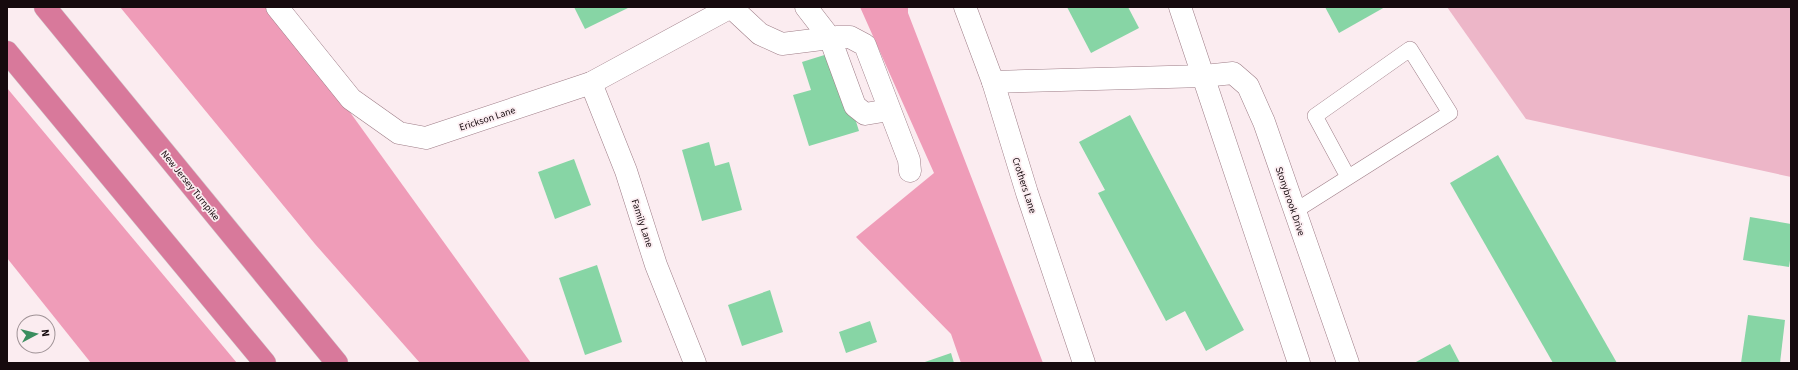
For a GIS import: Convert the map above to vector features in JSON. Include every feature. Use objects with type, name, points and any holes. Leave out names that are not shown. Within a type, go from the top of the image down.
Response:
[{"type":"highway","name":"New Jersey Turnpike","points":[[45,7],[337,363]]},
{"type":"highway","points":[[7,52],[265,363]]},
{"type":"street","name":"Erickson Lane","points":[[277,7],[351,99],[399,133],[426,138],[591,83],[731,7]]},
{"type":"street","points":[[731,7],[760,34],[782,44],[850,37],[865,46],[909,160],[910,171]]},
{"type":"street","points":[[806,7],[830,38],[855,106],[865,114],[889,110]]},
{"type":"street","name":"Crothers Lane","points":[[965,7],[993,82],[1027,193],[1084,363]]},
{"type":"street","points":[[1180,7],[1300,363]]},
{"type":"street","name":"Stonybrook Drive","points":[[993,82],[1204,76],[1233,73],[1248,86],[1264,122],[1348,363]]},
{"type":"street","name":"Family Lane","points":[[591,83],[626,171],[656,265],[695,363]]},
{"type":"lane","points":[[1295,211],[1450,113],[1410,49],[1315,116],[1348,177]]},
{"type":"shaded area","points":[[120,7],[272,7],[295,36],[531,363],[420,363],[315,244]]},
{"type":"shaded area","points":[[860,7],[908,7],[908,13],[1043,363],[961,363],[951,334],[856,237],[934,173]]},
{"type":"shaded area","points":[[1447,7],[1791,7],[1791,177],[1526,119]]},
{"type":"shaded area","points":[[7,88],[237,363],[91,363],[56,319],[56,314],[52,314],[7,258]]},
{"type":"building","points":[[574,7],[630,7],[585,29]]},
{"type":"building","points":[[1067,7],[1128,7],[1139,28],[1091,53]]},
{"type":"building","points":[[1325,7],[1385,7],[1339,33]]},
{"type":"building","points":[[834,52],[859,131],[809,146],[793,95],[811,90],[802,62]]},
{"type":"building","points":[[1130,115],[1244,330],[1206,351],[1185,311],[1166,321],[1098,193],[1105,190],[1079,142]]},
{"type":"building","points":[[709,142],[715,166],[729,162],[742,210],[702,221],[682,150]]},
{"type":"building","points":[[1498,155],[1617,363],[1553,363],[1450,183]]},
{"type":"building","points":[[574,159],[591,205],[555,219],[538,172]]},
{"type":"building","points":[[1750,217],[1791,224],[1791,254],[1789,267],[1743,260]]},
{"type":"building","points":[[597,265],[622,342],[585,355],[559,278]]},
{"type":"building","points":[[770,290],[783,332],[742,346],[728,305]]},
{"type":"building","points":[[1748,315],[1785,320],[1780,363],[1741,363]]},
{"type":"building","points":[[870,321],[877,342],[846,353],[839,332]]},
{"type":"building","points":[[1450,344],[1460,363],[1414,363]]},
{"type":"building","points":[[951,353],[954,363],[922,363]]}]
